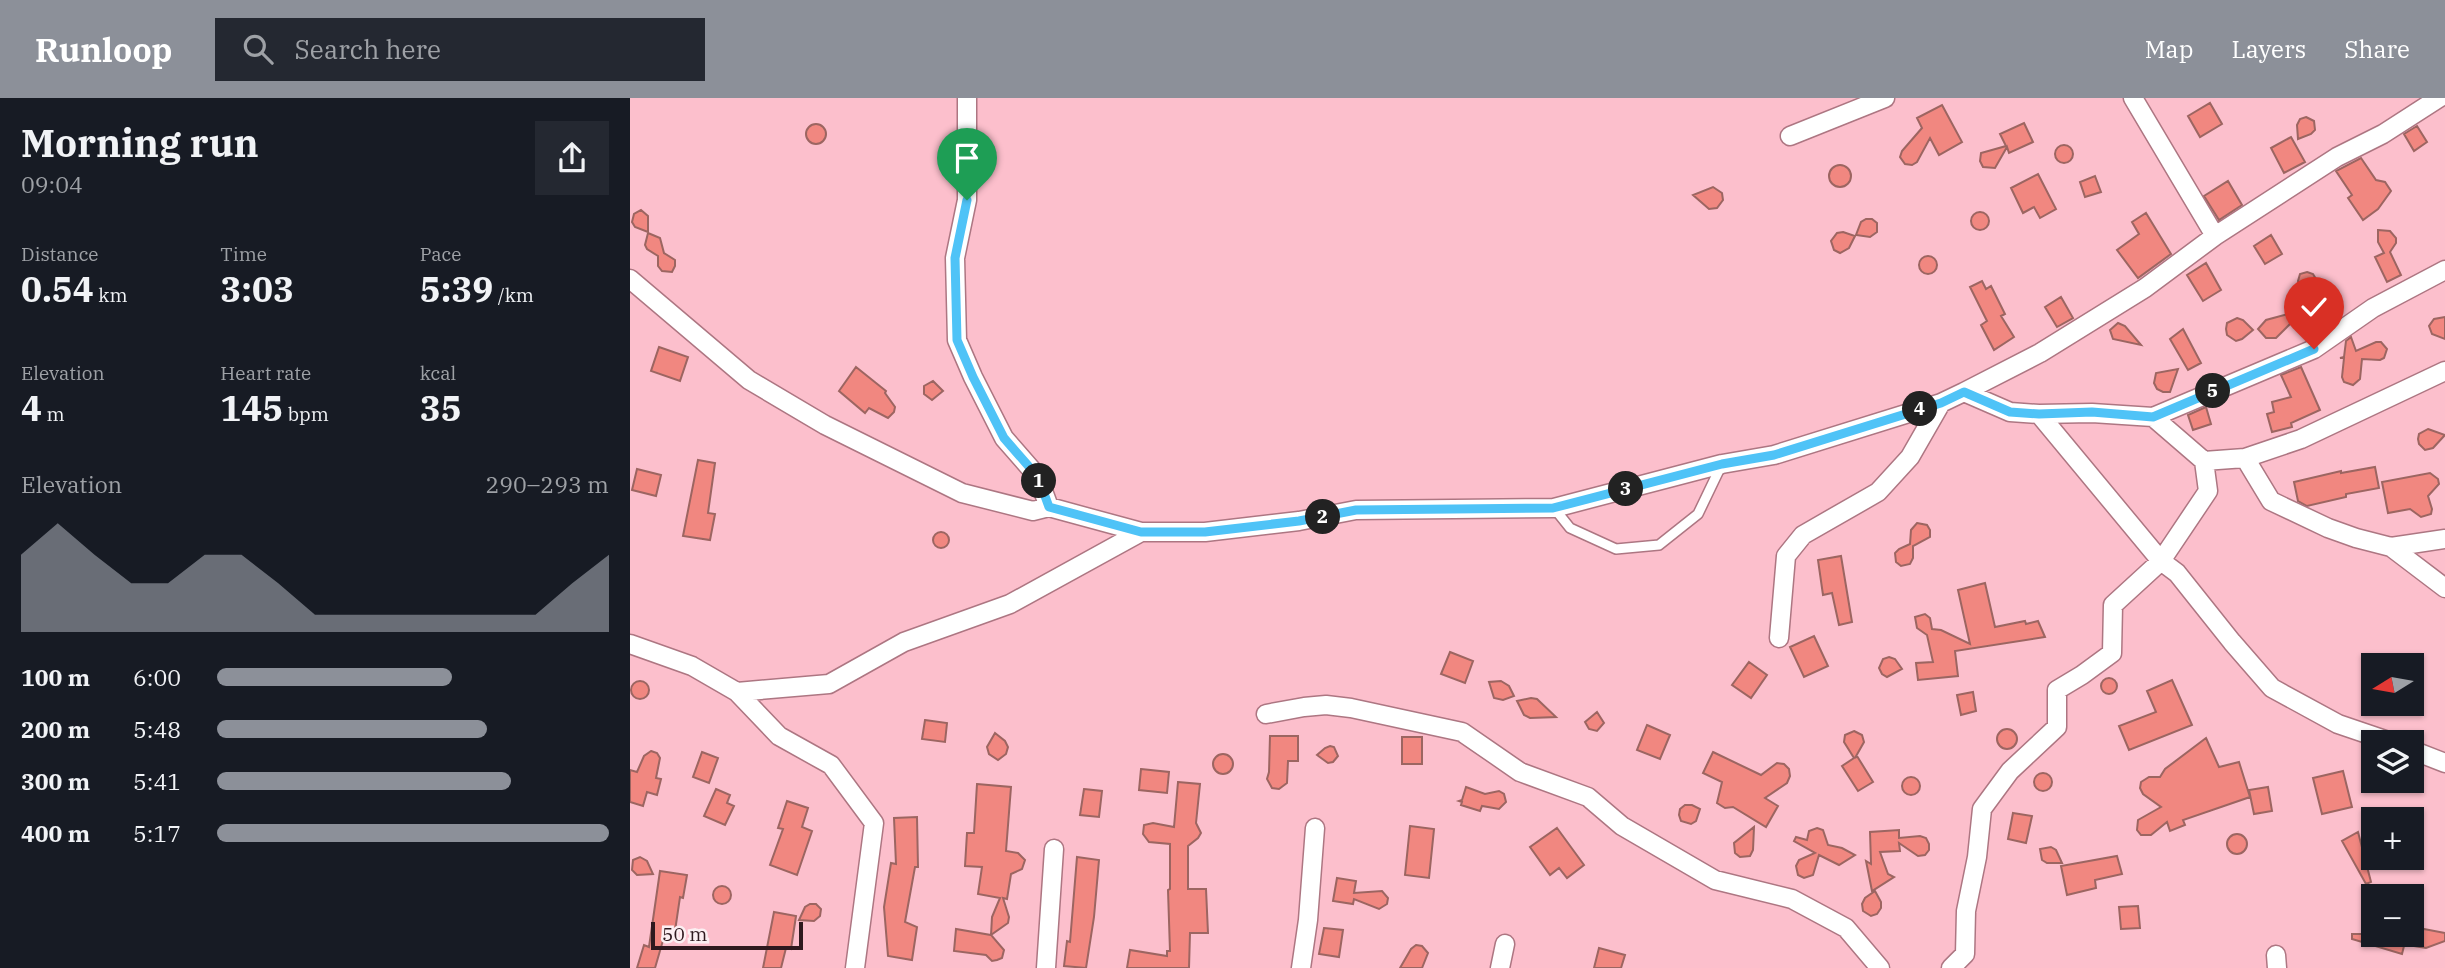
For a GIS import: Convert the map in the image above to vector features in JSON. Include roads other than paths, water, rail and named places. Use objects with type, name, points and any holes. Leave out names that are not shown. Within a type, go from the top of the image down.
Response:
[{"type":"street","points":[[959,98],[966,118]]},
{"type":"street","points":[[967,98],[967,200],[955,258],[957,340],[1004,438],[1038,477],[1049,507]]},
{"type":"street","points":[[1790,136],[1885,98]]},
{"type":"street","points":[[2133,98],[2215,236]]},
{"type":"street","points":[[630,279],[749,380],[825,425],[962,493],[1033,511],[1049,507],[1141,532],[1205,532],[1299,521],[1356,510],[1553,508],[1722,464],[1774,455],[1941,403],[2040,353],[2145,288],[2215,236],[2337,158],[2383,134],[2439,98]]},
{"type":"street","points":[[1964,392],[2010,412],[2092,412],[2153,417],[2314,349],[2373,308],[2445,270]]},
{"type":"street","points":[[2204,461],[2245,458],[2301,439],[2445,371]]},
{"type":"street","points":[[1779,638],[1786,556],[1803,535],[1878,492],[1910,457],[1941,403]]},
{"type":"street","points":[[2039,414],[2161,561],[2177,573],[2272,688],[2338,724],[2361,732]]},
{"type":"street","points":[[1951,968],[1965,954],[1966,911],[1978,857],[1982,809],[2010,771],[2057,727],[2057,690],[2112,653],[2113,605],[2161,561],[2208,491],[2204,461],[2153,417]]},
{"type":"street","points":[[2245,458],[2271,501],[2337,531],[2391,547],[2445,589]]},
{"type":"street","points":[[737,692],[830,684],[904,642],[1010,604],[1141,532]]},
{"type":"street","points":[[2391,547],[2445,539]]},
{"type":"street","points":[[630,644],[692,666],[737,692],[779,736],[831,765],[874,823],[855,968]]},
{"type":"street","points":[[1266,714],[1326,705],[1462,732],[1520,772],[1588,797],[1622,826],[1715,880],[1792,899],[1846,928],[1880,968]]},
{"type":"street","points":[[2424,754],[2445,762]]},
{"type":"street","points":[[1301,968],[1308,920],[1315,828]]},
{"type":"street","points":[[1046,968],[1054,849]]},
{"type":"street","points":[[1500,968],[1505,944]]},
{"type":"lane","points":[[1553,508],[1570,528],[1616,550],[1659,545],[1698,514],[1722,464]]}]
